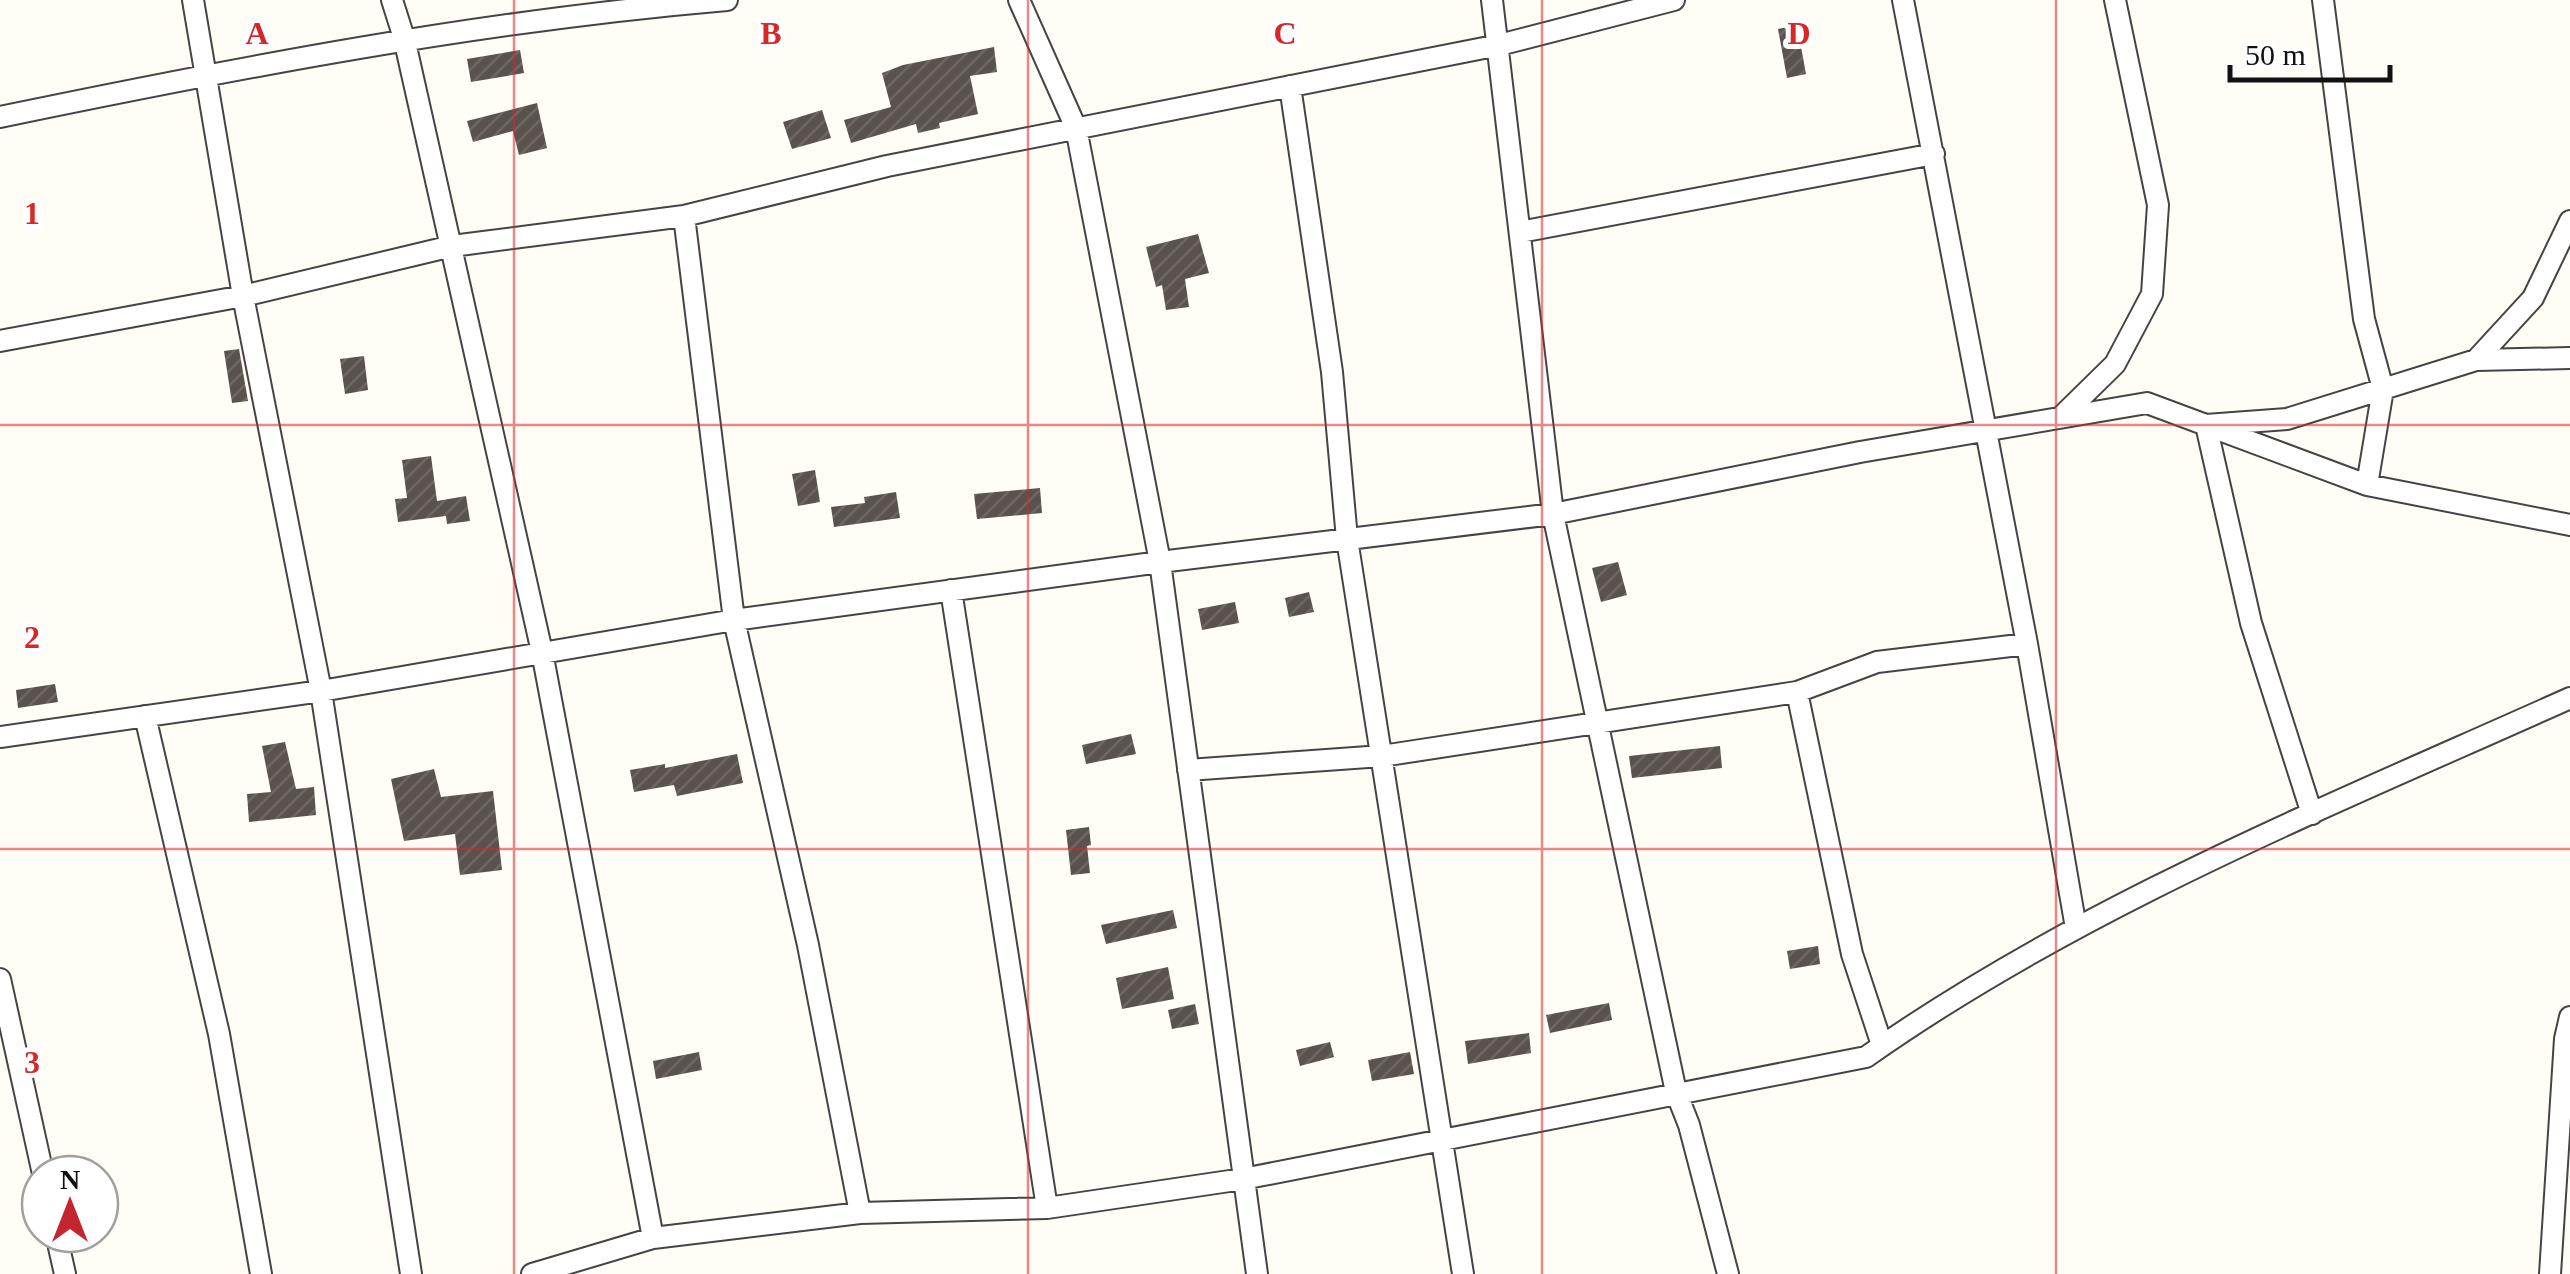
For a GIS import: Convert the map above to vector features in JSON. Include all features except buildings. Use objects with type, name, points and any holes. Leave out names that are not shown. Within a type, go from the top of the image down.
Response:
[{"type":"street","points":[[193,0],[243,296],[322,691],[412,1274]]},
{"type":"street","points":[[392,0],[452,246],[542,652],[652,1238]]},
{"type":"street","points":[[0,117],[404,38],[626,8],[727,0]]},
{"type":"street","points":[[1019,0],[1076,128],[1160,562],[1258,1274]]},
{"type":"street","points":[[1492,0],[1553,514],[1676,1092],[1690,1125],[1728,1274]]},
{"type":"street","points":[[0,341],[243,296],[452,246],[684,216],[887,166],[1499,45],[1674,0]]},
{"type":"street","points":[[1903,0],[2027,644],[2076,928]]},
{"type":"street","points":[[2061,417],[2115,364],[2152,294],[2158,206],[2115,0]]},
{"type":"street","points":[[2323,0],[2364,319],[2382,388],[2368,485]]},
{"type":"street","points":[[1290,86],[1332,372],[1347,539],[1463,1274]]},
{"type":"street","points":[[1520,232],[1934,154]]},
{"type":"street","points":[[684,216],[734,620],[808,945],[860,1213]]},
{"type":"street","points":[[2476,360],[2533,298],[2570,221]]},
{"type":"street","points":[[2206,425],[2287,418],[2476,360],[2570,358]]},
{"type":"street","points":[[0,736],[322,691],[734,620],[1553,514],[1985,429],[2147,404],[2368,485],[2570,526]]},
{"type":"street","points":[[2206,425],[2251,623],[2312,814]]},
{"type":"street","points":[[951,590],[1047,1208]]},
{"type":"street","points":[[1188,770],[1382,756],[1798,692],[1877,662],[2027,644]]},
{"type":"street","points":[[1798,692],[1852,954],[1882,1046]]},
{"type":"street","points":[[532,1274],[652,1238],[860,1213],[1047,1208],[1243,1179],[1866,1057],[1925,1015],[2076,928],[2312,814],[2570,698]]},
{"type":"street","points":[[145,716],[218,1034],[260,1274]]},
{"type":"street","points":[[0,979],[39,1154]]},
{"type":"street","points":[[2550,1274],[2565,1040],[2570,1016]]}]
